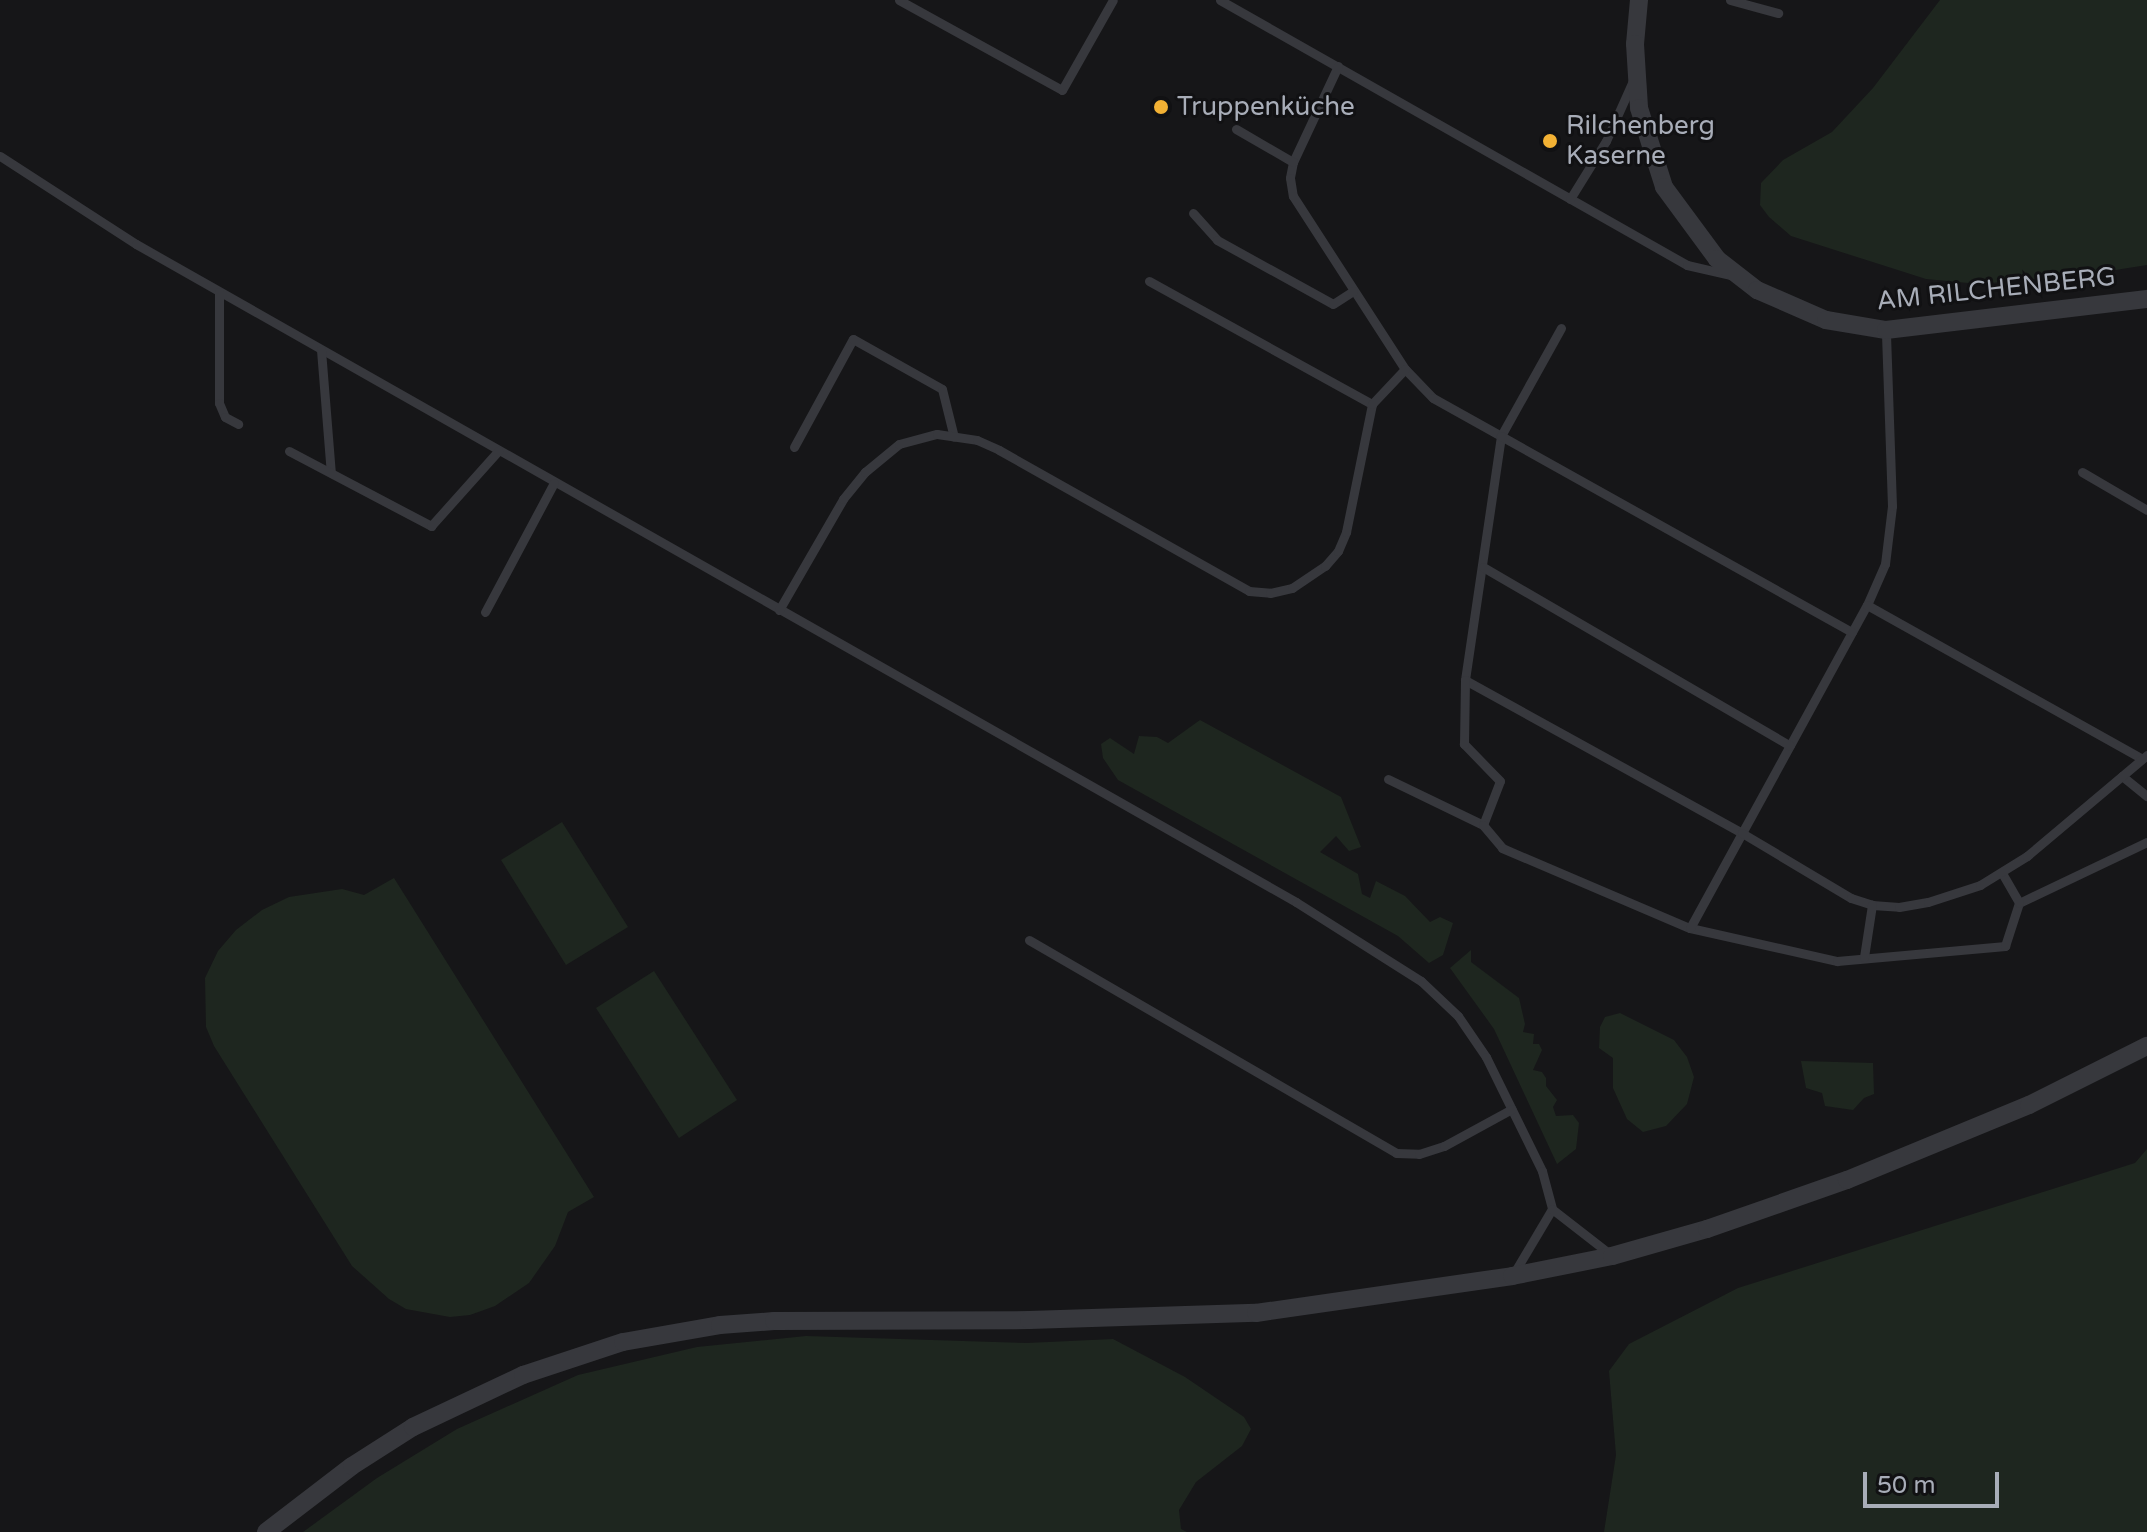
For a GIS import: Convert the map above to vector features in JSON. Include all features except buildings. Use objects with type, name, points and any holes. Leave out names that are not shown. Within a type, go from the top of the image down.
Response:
[{"type":"street","name":"AM RILCHENBERG","points":[[1639,0],[1636,72],[1644,132],[1664,187],[1700,239],[1737,276],[1800,311],[1849,326],[1886,330],[2147,299]]},
{"type":"street","points":[[266,1532],[341,1473],[413,1427],[523,1375],[623,1342],[720,1325],[774,1321],[1029,1320],[1256,1313],[1512,1276],[1612,1256],[1707,1229],[1925,1150],[2029,1105],[2147,1046]]},
{"type":"lane","points":[[899,0],[1062,90],[1113,0]]},
{"type":"lane","points":[[1221,0],[1687,265],[1737,276]]},
{"type":"lane","points":[[1730,0],[1778,13]]},
{"type":"lane","points":[[1338,66],[1293,162],[1290,178],[1293,196],[1405,369],[1441,403],[1852,632]]},
{"type":"lane","points":[[1570,199],[1611,131],[1636,72]]},
{"type":"lane","points":[[1236,129],[1293,162]]},
{"type":"lane","points":[[0,156],[136,244],[1296,902],[1421,981],[1458,1016],[1486,1057],[1542,1171],[1552,1209],[1612,1256]]},
{"type":"lane","points":[[1193,213],[1217,240],[1333,304],[1353,291]]},
{"type":"lane","points":[[1149,281],[1372,404]]},
{"type":"lane","points":[[219,292],[219,403],[225,417],[238,424]]},
{"type":"lane","points":[[1483,825],[1500,781],[1464,744],[1465,680],[1501,436],[1561,328]]},
{"type":"lane","points":[[1690,928],[1867,605],[1885,564],[1892,506],[1886,330]]},
{"type":"lane","points":[[794,447],[853,339],[942,389],[954,437]]},
{"type":"lane","points":[[321,350],[331,473]]},
{"type":"lane","points":[[779,610],[843,499],[865,472],[899,444],[937,434],[977,440],[999,450],[1249,591],[1270,593],[1309,579],[1338,551],[1346,532],[1372,404],[1405,369]]},
{"type":"lane","points":[[289,451],[431,526],[498,451]]},
{"type":"lane","points":[[2082,472],[2147,510]]},
{"type":"lane","points":[[485,612],[554,483]]},
{"type":"lane","points":[[1483,567],[1790,746]]},
{"type":"lane","points":[[1465,680],[1742,833],[1851,898],[1872,905],[1899,907],[1954,896],[2002,873],[2145,757],[1867,605]]},
{"type":"lane","points":[[2122,776],[2147,796]]},
{"type":"lane","points":[[1388,779],[1483,825],[1502,848],[1690,928],[1837,961],[2005,946],[2019,903],[2147,842]]},
{"type":"lane","points":[[2002,873],[2019,903]]},
{"type":"lane","points":[[1864,957],[1872,905]]},
{"type":"lane","points":[[1029,940],[1396,1153],[1419,1154],[1444,1146],[1512,1109]]},
{"type":"lane","points":[[1512,1276],[1552,1209]]},
{"type":"shaded area","points":[[1940,0],[2147,0],[2147,265],[2084,275],[1979,284],[1926,279],[1791,236],[1769,217],[1760,205],[1761,183],[1783,160],[1832,132],[1873,88]]},
{"type":"shaded area","points":[[1200,720],[1341,797],[1361,847],[1349,851],[1336,836],[1320,852],[1358,874],[1362,894],[1370,898],[1376,881],[1405,896],[1430,922],[1440,917],[1453,923],[1443,955],[1429,963],[1398,936],[1118,780],[1103,758],[1101,744],[1110,738],[1134,754],[1139,736],[1157,737],[1168,743]]},
{"type":"shaded area","points":[[562,822],[628,927],[566,965],[501,860]]},
{"type":"shaded area","points":[[394,878],[594,1197],[568,1212],[555,1246],[529,1283],[495,1306],[470,1315],[450,1317],[406,1309],[389,1299],[352,1266],[214,1046],[206,1027],[205,978],[218,951],[236,930],[262,910],[289,897],[342,889],[364,895]]},
{"type":"shaded area","points":[[1471,950],[1471,962],[1519,998],[1525,1024],[1523,1032],[1534,1034],[1533,1044],[1539,1044],[1542,1050],[1533,1070],[1542,1072],[1546,1086],[1557,1100],[1553,1107],[1556,1116],[1573,1115],[1579,1123],[1576,1149],[1557,1164],[1494,1029],[1450,968]]},
{"type":"shaded area","points":[[654,971],[737,1100],[679,1138],[596,1008]]},
{"type":"shaded area","points":[[1620,1013],[1674,1040],[1687,1057],[1694,1077],[1687,1104],[1666,1126],[1643,1132],[1627,1119],[1613,1088],[1613,1058],[1599,1048],[1600,1027],[1605,1017]]},
{"type":"shaded area","points":[[1801,1061],[1873,1063],[1874,1094],[1864,1098],[1853,1110],[1825,1106],[1822,1093],[1806,1088]]},
{"type":"shaded area","points":[[2147,1149],[2147,1532],[1604,1532],[1616,1455],[1609,1371],[1629,1344],[1738,1288],[2135,1163]]},
{"type":"shaded area","points":[[806,1336],[1027,1343],[1113,1339],[1185,1377],[1244,1417],[1251,1429],[1242,1446],[1196,1482],[1179,1510],[1181,1529],[1187,1532],[303,1532],[377,1478],[457,1429],[578,1375],[697,1347]]},
{"type":"place","name":"Truppenküche","points":[[1161,107]]},
{"type":"place","name":"Rilchenberg Kaserne","points":[[1550,141]]}]
